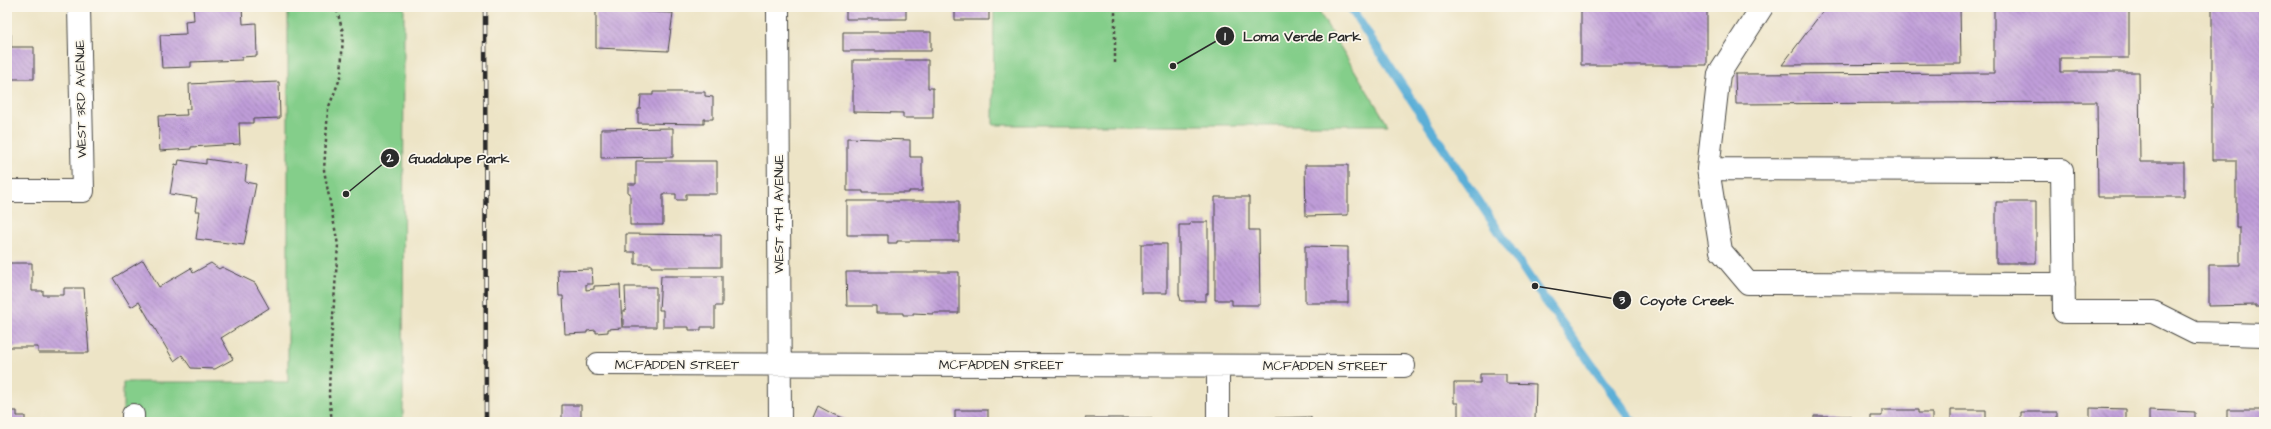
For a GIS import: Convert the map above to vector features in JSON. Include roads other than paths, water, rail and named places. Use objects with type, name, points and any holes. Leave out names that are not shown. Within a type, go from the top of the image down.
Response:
[{"type":"street","name":"WEST 3RD AVENUE","points":[[7,191],[82,191],[78,7]]},
{"type":"street","name":"WEST 4TH AVENUE","points":[[778,7],[780,422]]},
{"type":"street","points":[[1762,7],[1719,74],[1708,169],[1721,251],[1748,283],[2064,284]]},
{"type":"street","points":[[1708,169],[2062,170],[2064,312],[2153,312],[2195,333],[2264,334]]},
{"type":"street","name":"MCFADDEN STREET","points":[[598,364],[1404,366]]},
{"type":"street","points":[[1218,366],[1218,422]]},
{"type":"waterway","points":[[1350,7],[1535,286],[1633,422]]},
{"type":"railway","points":[[485,7],[486,422]]},
{"type":"place","name":"Loma Verde Park","points":[[1173,66]]},
{"type":"place","name":"Guadalupe Park","points":[[346,194]]},
{"type":"place","name":"Coyote Creek","points":[[1535,286]]}]
